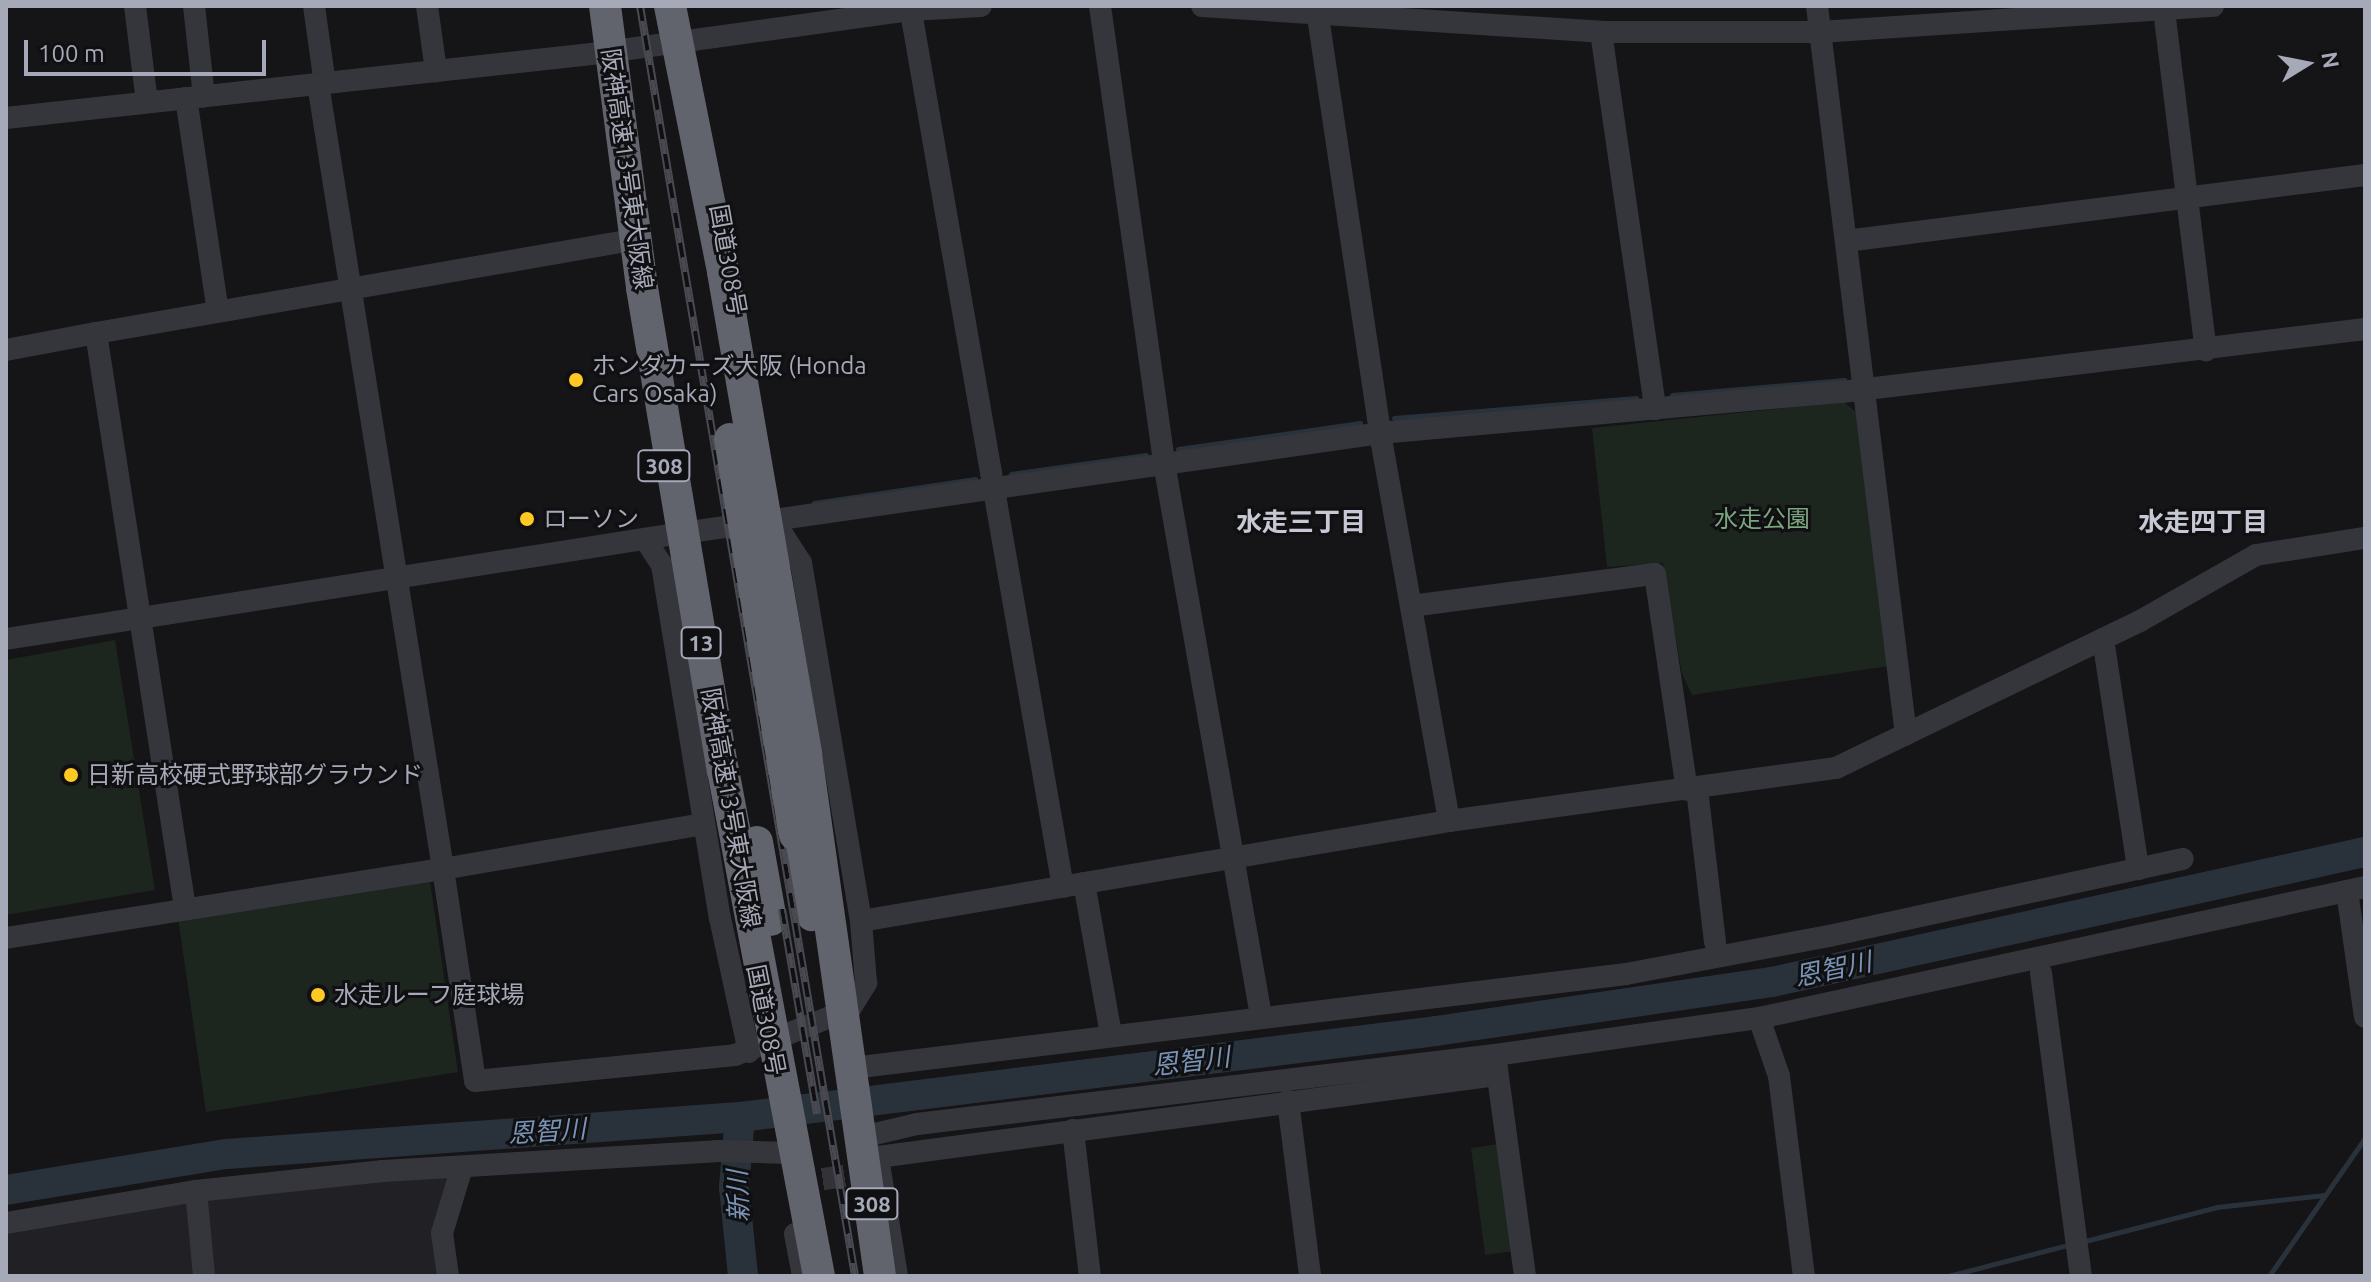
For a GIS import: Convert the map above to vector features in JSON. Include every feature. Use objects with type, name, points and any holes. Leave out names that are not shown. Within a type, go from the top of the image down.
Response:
[{"type":"highway","name":"国道308号","points":[[594,6],[626,241],[660,536],[759,922],[817,1276]]},
{"type":"highway","name":"阪神高速13号東大阪線","points":[[605,6],[642,288],[723,770],[817,1276]]},
{"type":"highway","points":[[618,6],[757,842],[759,922]]},
{"type":"highway","points":[[659,6],[795,835],[836,916],[837,1062],[856,1100]]},
{"type":"highway","name":"国道308号","points":[[673,6],[684,39],[722,220],[774,521],[836,916],[852,1068],[881,1276]]},
{"type":"highway","points":[[673,6],[723,272],[806,754],[881,1276]]},
{"type":"highway","points":[[795,1154],[831,1276]]},
{"type":"street","points":[[135,6],[147,102]]},
{"type":"street","points":[[194,6],[195,97],[218,311]]},
{"type":"street","points":[[314,6],[349,289],[475,1081],[749,1052],[848,1011],[858,1001],[866,983],[836,916],[1074,885],[1449,821],[1836,768],[2103,639],[2256,555],[2365,538]]},
{"type":"street","points":[[427,6],[436,71]]},
{"type":"street","points":[[6,118],[600,53],[911,8],[981,6]]},
{"type":"street","points":[[1100,6],[1164,463],[1260,1010]]},
{"type":"street","points":[[1202,6],[1485,15],[1601,32],[1820,32],[2068,11],[2213,6]]},
{"type":"street","points":[[1817,6],[1906,735]]},
{"type":"street","points":[[911,8],[994,488],[1074,885],[1111,1035]]},
{"type":"street","points":[[1317,10],[1380,433],[1449,821]]},
{"type":"street","points":[[2164,10],[2206,350]]},
{"type":"street","points":[[1601,32],[1655,409]]},
{"type":"street","points":[[1846,241],[2365,175]]},
{"type":"street","points":[[6,350],[626,241]]},
{"type":"street","points":[[6,639],[660,536],[1380,433],[1865,390],[2365,329]]},
{"type":"street","points":[[96,333],[185,908]]},
{"type":"street","points":[[1411,606],[1655,574],[1715,942]]},
{"type":"street","points":[[675,585],[704,824],[749,1052]]},
{"type":"street","points":[[2103,639],[2138,869]]},
{"type":"street","points":[[6,938],[704,824]]},
{"type":"street","points":[[852,1068],[1626,974],[2183,859]]},
{"type":"street","points":[[897,1276],[878,1157],[1288,1101],[1759,1018],[2356,889],[2365,1017]]},
{"type":"street","points":[[2041,973],[2081,1276]]},
{"type":"street","points":[[1759,1018],[1779,1076],[1804,1276]]},
{"type":"street","points":[[862,1135],[917,1124],[1496,1065]]},
{"type":"street","points":[[1496,1065],[1525,1276]]},
{"type":"street","points":[[1288,1101],[1310,1276]]},
{"type":"street","points":[[1073,1130],[1090,1276]]},
{"type":"street","points":[[6,1223],[196,1191],[462,1167],[755,1151],[795,1154],[803,1276]]},
{"type":"street","points":[[448,1276],[442,1233],[462,1167]]},
{"type":"street","points":[[196,1191],[204,1276]]},
{"type":"shaded area","points":[[462,1167],[438,1276],[6,1276],[6,1223]]},
{"type":"green space","name":"水走公園","points":[[1844,402],[1857,413],[1889,666],[1692,695],[1682,674],[1663,563],[1607,567],[1592,428]]},
{"type":"green space","name":"日新高校硬式野球部グラウンド","points":[[115,640],[155,890],[6,915],[6,660]]},
{"type":"green space","name":"水走ルーフ庭球場","points":[[430,881],[458,1072],[206,1112],[178,918]]},
{"type":"green space","points":[[1499,1144],[1514,1251],[1485,1255],[1471,1148]]},
{"type":"waterway","points":[[1672,395],[1844,380]]},
{"type":"waterway","points":[[1394,418],[1636,398]]},
{"type":"waterway","points":[[1178,449],[1360,423]]},
{"type":"waterway","points":[[1011,474],[1146,455]]},
{"type":"waterway","points":[[814,503],[975,479]]},
{"type":"waterway","name":"恩智川","points":[[6,1190],[227,1154],[740,1117],[1436,1031],[1772,982],[2365,852]]},
{"type":"waterway","name":"新川","points":[[740,1117],[734,1187],[743,1276]]},
{"type":"waterway","points":[[2269,1276],[2365,1138]]},
{"type":"waterway","points":[[2085,1241],[2217,1207],[2324,1195]]},
{"type":"waterway","points":[[1948,1276],[2064,1246]]},
{"type":"tunnel","points":[[790,1184],[878,1171]]},
{"type":"railway","points":[[640,6],[855,1276]]},
{"type":"railway","points":[[782,909],[817,1114]]},
{"type":"place","name":"ホンダカーズ大阪 (Honda Cars Osaka)","points":[[576,380]]},
{"type":"place","name":"ローソン","points":[[527,519]]},
{"type":"place","name":"日新高校硬式野球部グラウンド","points":[[71,775]]},
{"type":"place","name":"水走ルーフ庭球場","points":[[318,995]]},
{"type":"district","name":"水走三丁目","points":[[1301,522]]},
{"type":"district","name":"水走四丁目","points":[[2203,522]]}]
